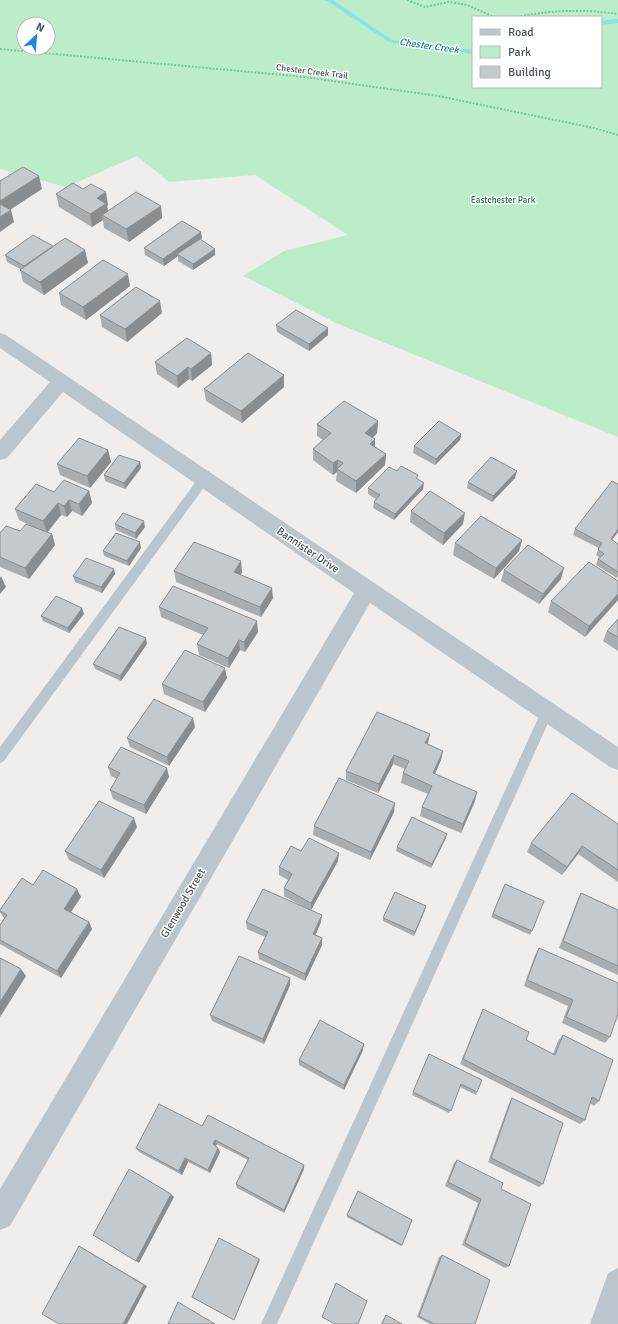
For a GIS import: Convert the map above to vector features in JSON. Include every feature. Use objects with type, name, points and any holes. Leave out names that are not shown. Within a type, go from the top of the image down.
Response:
[{"type":"street","name":"Bannister Drive","points":[[0,339],[618,760]]},
{"type":"street","points":[[0,453],[62,381]]},
{"type":"street","name":"Glenwood Street","points":[[0,1216],[367,590]]},
{"type":"street","points":[[605,1324],[618,1283]]},
{"type":"lane","points":[[0,757],[204,479]]},
{"type":"lane","points":[[269,1324],[547,712]]},
{"type":"path","points":[[407,0],[425,7],[449,2],[467,5],[492,16]]},
{"type":"path","points":[[521,16],[576,10],[618,14]]},
{"type":"path","name":"Chester Creek Trail","points":[[0,49],[305,77],[438,96],[594,128],[618,135]]},
{"type":"green space","name":"Eastchester Park","points":[[0,0],[618,0],[618,437],[336,323],[243,276],[284,251],[348,235],[255,175],[169,182],[137,156],[66,187],[0,169]]},
{"type":"building","points":[[23,167],[39,176],[0,201],[0,181]]},
{"type":"building","points":[[73,183],[83,189],[91,184],[106,192],[97,198],[106,204],[90,214],[56,194]]},
{"type":"building","points":[[136,192],[161,206],[126,229],[102,215]]},
{"type":"building","points":[[0,204],[11,210],[0,217]]},
{"type":"building","points":[[182,221],[201,232],[163,259],[144,248]]},
{"type":"building","points":[[33,235],[53,246],[24,266],[5,255]]},
{"type":"building","points":[[65,238],[85,250],[40,282],[20,270]]},
{"type":"building","points":[[200,239],[215,249],[193,264],[177,254]]},
{"type":"building","points":[[103,260],[128,274],[83,307],[59,293]]},
{"type":"building","points":[[136,287],[160,301],[125,329],[100,315]]},
{"type":"building","points":[[296,310],[328,328],[309,344],[276,325]]},
{"type":"building","points":[[187,338],[211,353],[191,369],[188,367],[177,376],[155,362]]},
{"type":"building","points":[[248,353],[284,375],[241,411],[204,389]]},
{"type":"building","points":[[344,401],[378,421],[365,433],[375,439],[370,444],[386,454],[356,481],[337,469],[343,463],[338,460],[333,463],[313,449],[331,433],[317,424]]},
{"type":"building","points":[[439,421],[461,434],[436,459],[414,446]]},
{"type":"building","points":[[79,438],[108,450],[87,476],[57,464]]},
{"type":"building","points":[[119,455],[140,462],[124,483],[104,475]]},
{"type":"building","points":[[491,457],[517,471],[493,496],[468,482]]},
{"type":"building","points":[[401,466],[418,475],[416,478],[424,483],[395,514],[374,502],[380,495],[368,488],[389,467],[397,471]]},
{"type":"building","points":[[64,480],[89,491],[79,504],[69,500],[64,506],[58,503],[43,521],[15,509],[36,484],[54,492]]},
{"type":"building","points":[[612,481],[618,484],[618,529],[611,539],[618,544],[618,572],[598,559],[604,554],[598,549],[602,543],[575,529]]},
{"type":"building","points":[[430,491],[465,513],[444,533],[411,511]]},
{"type":"building","points":[[123,513],[144,521],[135,533],[115,524]]},
{"type":"building","points":[[481,516],[522,540],[496,568],[455,543]]},
{"type":"building","points":[[26,524],[52,534],[25,568],[0,557],[0,533],[6,526],[20,531]]},
{"type":"building","points":[[116,533],[140,542],[127,561],[103,551]]},
{"type":"building","points":[[194,542],[241,561],[234,572],[272,588],[260,607],[174,571]]},
{"type":"building","points":[[528,545],[564,568],[543,594],[504,570]]},
{"type":"building","points":[[86,558],[114,569],[101,587],[73,576]]},
{"type":"building","points":[[589,562],[618,581],[618,594],[589,626],[551,601]]},
{"type":"building","points":[[173,586],[257,621],[244,642],[239,640],[228,658],[197,644],[208,628],[159,607]]},
{"type":"building","points":[[56,596],[82,608],[68,628],[41,616]]},
{"type":"building","points":[[618,619],[618,637],[607,631]]},
{"type":"building","points":[[119,627],[146,638],[120,676],[93,664]]},
{"type":"building","points":[[185,650],[225,668],[203,702],[162,684]]},
{"type":"building","points":[[154,699],[193,718],[167,757],[127,738]]},
{"type":"building","points":[[377,712],[430,734],[425,743],[443,751],[433,773],[477,792],[463,824],[422,807],[432,786],[403,773],[409,761],[394,755],[379,784],[346,771]]},
{"type":"building","points":[[121,747],[167,768],[144,805],[110,790],[120,773],[108,767]]},
{"type":"building","points":[[339,778],[395,803],[371,852],[314,826]]},
{"type":"building","points":[[572,793],[618,824],[618,870],[582,846],[567,867],[531,843]]},
{"type":"building","points":[[99,801],[134,818],[101,870],[65,851]]},
{"type":"building","points":[[412,817],[447,834],[432,864],[397,847]]},
{"type":"building","points":[[309,838],[339,853],[311,903],[284,888],[292,874],[279,867],[291,846],[301,851]]},
{"type":"building","points":[[43,870],[77,889],[64,909],[89,922],[57,971],[0,940],[0,925],[7,915],[0,910],[22,878],[33,885]]},
{"type":"building","points":[[505,884],[544,901],[532,931],[493,914]]},
{"type":"building","points":[[263,889],[322,915],[313,934],[322,938],[305,974],[258,952],[268,932],[246,922]]},
{"type":"building","points":[[395,892],[426,906],[415,932],[383,918]]},
{"type":"building","points":[[581,893],[618,910],[618,966],[563,941]]},
{"type":"building","points":[[539,948],[618,983],[618,1014],[610,1037],[566,1017],[573,1000],[527,980]]},
{"type":"building","points":[[239,956],[290,978],[263,1039],[210,1015]]},
{"type":"building","points":[[0,958],[21,969],[0,1002]]},
{"type":"building","points":[[483,1009],[529,1032],[526,1040],[555,1055],[563,1035],[613,1060],[599,1101],[592,1097],[585,1120],[463,1059]]},
{"type":"building","points":[[320,1020],[364,1044],[344,1085],[299,1060]]},
{"type":"building","points":[[429,1054],[482,1080],[477,1092],[461,1084],[451,1111],[413,1092]]},
{"type":"building","points":[[512,1098],[563,1123],[543,1184],[491,1158]]},
{"type":"building","points":[[159,1104],[202,1126],[208,1115],[304,1165],[284,1210],[236,1184],[249,1158],[215,1140],[213,1144],[218,1148],[208,1170],[185,1158],[179,1171],[136,1148]]},
{"type":"building","points":[[457,1160],[503,1183],[501,1189],[531,1204],[509,1266],[465,1243],[481,1199],[448,1182]]},
{"type":"building","points":[[129,1169],[171,1194],[136,1261],[93,1235]]},
{"type":"building","points":[[358,1191],[412,1220],[402,1245],[347,1215]]},
{"type":"building","points":[[219,1238],[259,1259],[234,1320],[192,1297]]},
{"type":"building","points":[[79,1246],[144,1285],[123,1324],[59,1324],[42,1314]]},
{"type":"building","points":[[442,1255],[490,1280],[475,1324],[434,1324],[419,1316]]},
{"type":"building","points":[[336,1283],[367,1301],[358,1324],[335,1324],[322,1317]]},
{"type":"building","points":[[178,1302],[215,1324],[168,1324]]},
{"type":"building","points":[[386,1315],[402,1324],[382,1324]]},
{"type":"waterway","name":"Chester Creek","points":[[326,0],[331,1],[391,41],[472,52]]},
{"type":"waterway","name":"Chester Creek","points":[[602,23],[618,21]]}]
